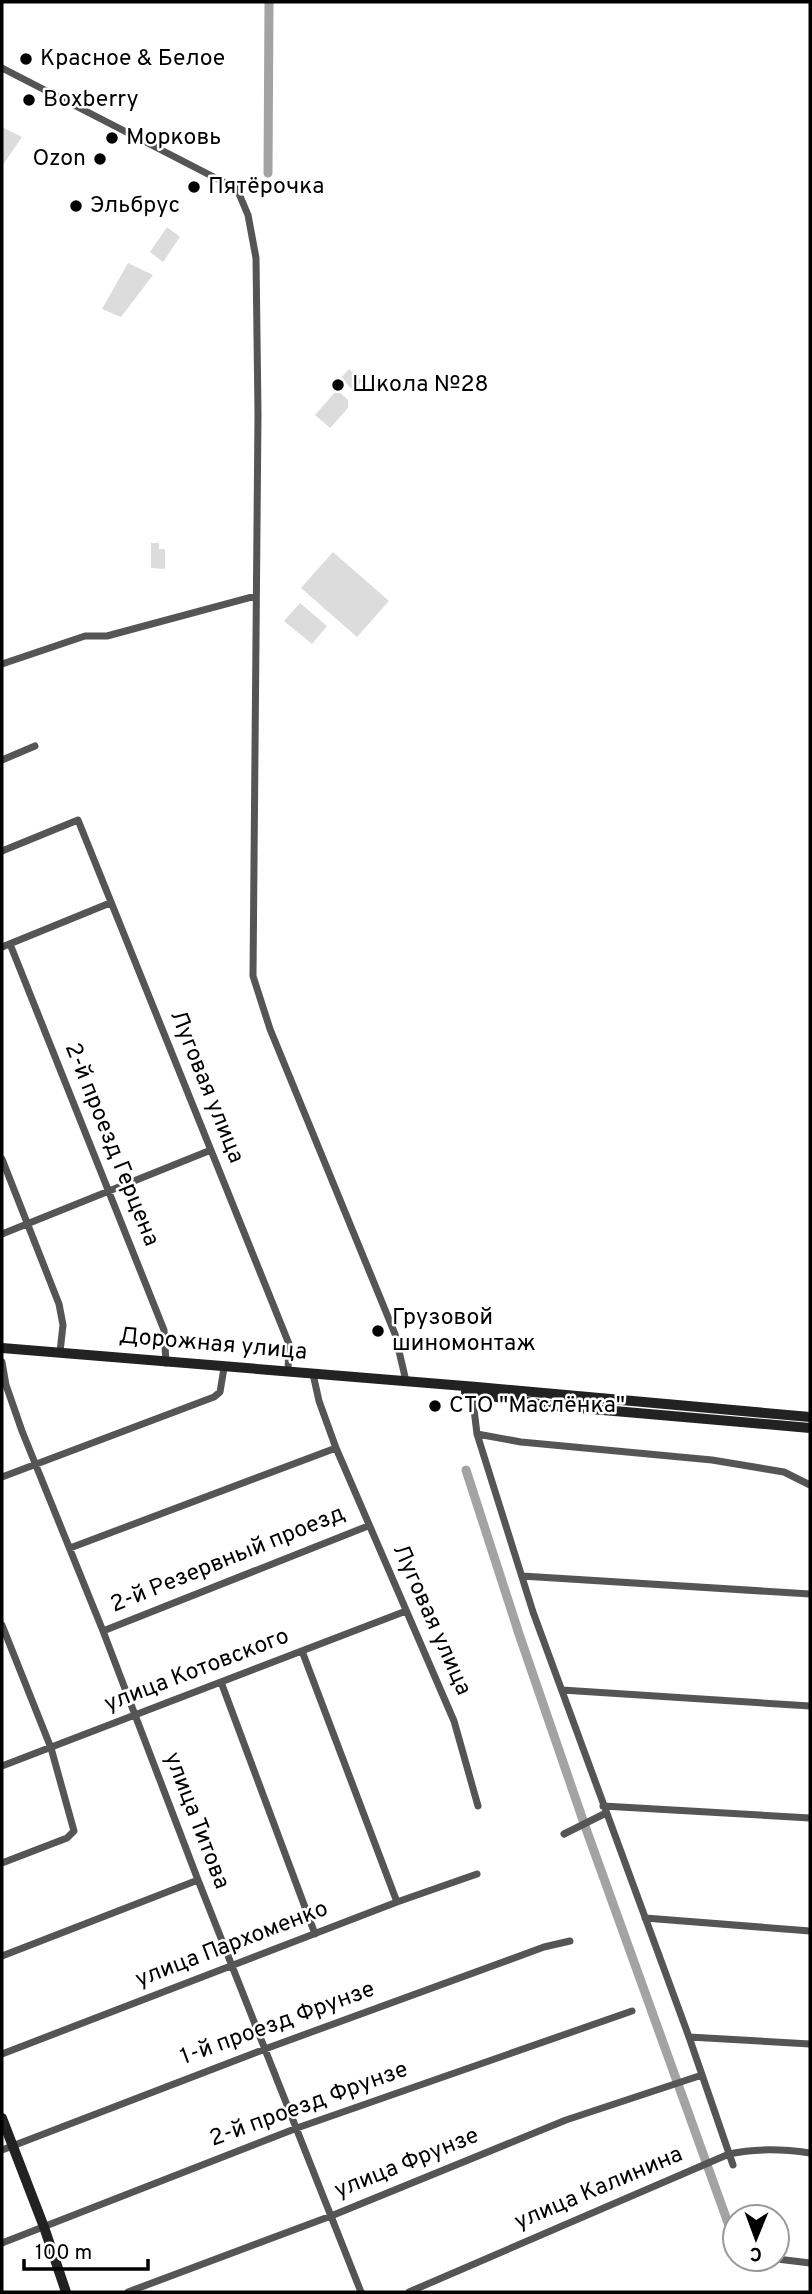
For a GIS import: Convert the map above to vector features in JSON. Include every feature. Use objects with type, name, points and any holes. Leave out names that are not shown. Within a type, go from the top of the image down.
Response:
[{"type":"main road","name":"Дорожная улица","points":[[2,1348],[810,1418]]},
{"type":"main road","name":"Дорожная улица","points":[[422,1383],[545,1405],[810,1428]]},
{"type":"main road","points":[[2,2118],[7,2148],[44,2227],[66,2292]]},
{"type":"street","points":[[2,68],[237,190],[247,215],[256,258],[253,976],[270,1029],[395,1334],[406,1381]]},
{"type":"street","points":[[2,664],[85,636],[107,636],[256,596]]},
{"type":"street","points":[[2,760],[35,746]]},
{"type":"street","name":"Луговая улица","points":[[2,851],[78,820],[289,1344],[288,1371]]},
{"type":"street","points":[[6,945],[110,903]]},
{"type":"street","name":"2-й проезд Герцена","points":[[6,945],[164,1330],[166,1363]]},
{"type":"street","points":[[2,1234],[211,1150]]},
{"type":"street","points":[[2,1158],[59,1304],[63,1325],[60,1352]]},
{"type":"street","name":"улица Титова","points":[[2,1362],[13,1407],[361,2292]]},
{"type":"street","points":[[2,1477],[214,1397],[220,1392],[224,1368]]},
{"type":"street","name":"Луговая улица","points":[[313,1374],[318,1401],[336,1448],[454,1721],[478,1807]]},
{"type":"street","points":[[472,1393],[477,1434],[522,1576],[733,2165]]},
{"type":"street","points":[[477,1434],[521,1442],[712,1460],[784,1472],[810,1485]]},
{"type":"street","points":[[70,1548],[336,1448]]},
{"type":"street","name":"2-й Резервный проезд","points":[[103,1631],[368,1526]]},
{"type":"street","points":[[522,1576],[810,1594]]},
{"type":"street","name":"улица Котовского","points":[[2,1766],[405,1611]]},
{"type":"street","points":[[2,1625],[51,1748],[75,1831],[67,1838],[2,1863]]},
{"type":"street","points":[[302,1651],[397,1902]]},
{"type":"street","points":[[221,1682],[315,1934]]},
{"type":"street","points":[[562,1690],[810,1706]]},
{"type":"street","points":[[564,1834],[604,1810],[810,1818]]},
{"type":"street","name":"улица Пархоменко","points":[[2,2054],[233,1964],[477,1874]]},
{"type":"street","points":[[2,1956],[198,1880]]},
{"type":"street","points":[[645,1918],[810,1930]]},
{"type":"street","name":"1-й проезд Фрунзе","points":[[7,2148],[265,2049],[544,1947],[570,1941]]},
{"type":"street","name":"2-й проезд Фрунзе","points":[[2,2244],[296,2128],[632,2011]]},
{"type":"street","points":[[689,2037],[810,2044]]},
{"type":"street","name":"улица Фрунзе","points":[[128,2292],[331,2216],[566,2120],[702,2076]]},
{"type":"street","name":"улица Калинина","points":[[409,2292],[729,2154],[745,2150],[783,2149],[810,2153]]},
{"type":"street","points":[[791,2261],[810,2263]]},
{"type":"shaded area","points":[[2,127],[22,137],[2,166]]},
{"type":"shaded area","points":[[167,227],[180,237],[163,262],[150,252]]},
{"type":"shaded area","points":[[128,263],[153,275],[121,317],[102,309]]},
{"type":"shaded area","points":[[349,369],[362,381],[354,391],[341,378]]},
{"type":"shaded area","points":[[337,390],[348,400],[348,408],[330,428],[315,415]]},
{"type":"shaded area","points":[[151,543],[159,543],[159,549],[165,549],[165,569],[151,568]]},
{"type":"shaded area","points":[[333,552],[389,601],[357,637],[301,588]]},
{"type":"shaded area","points":[[300,603],[327,626],[312,644],[284,621]]},
{"type":"waterway","points":[[268,173],[269,2]]},
{"type":"waterway","points":[[466,1470],[585,1826],[721,2203]]},
{"type":"place","name":"Красное & Белое","points":[[26,59]]},
{"type":"place","name":"Boxberry","points":[[29,100]]},
{"type":"place","name":"Морковь","points":[[112,138]]},
{"type":"place","name":"Ozon","points":[[100,159]]},
{"type":"place","name":"Пятёрочка","points":[[194,187]]},
{"type":"place","name":"Эльбрус","points":[[76,206]]},
{"type":"place","name":"Школа №28","points":[[338,385]]},
{"type":"place","name":"Грузовой шиномонтаж","points":[[378,1331]]},
{"type":"place","name":"СТО \"Маслёнка\"","points":[[435,1406]]}]
